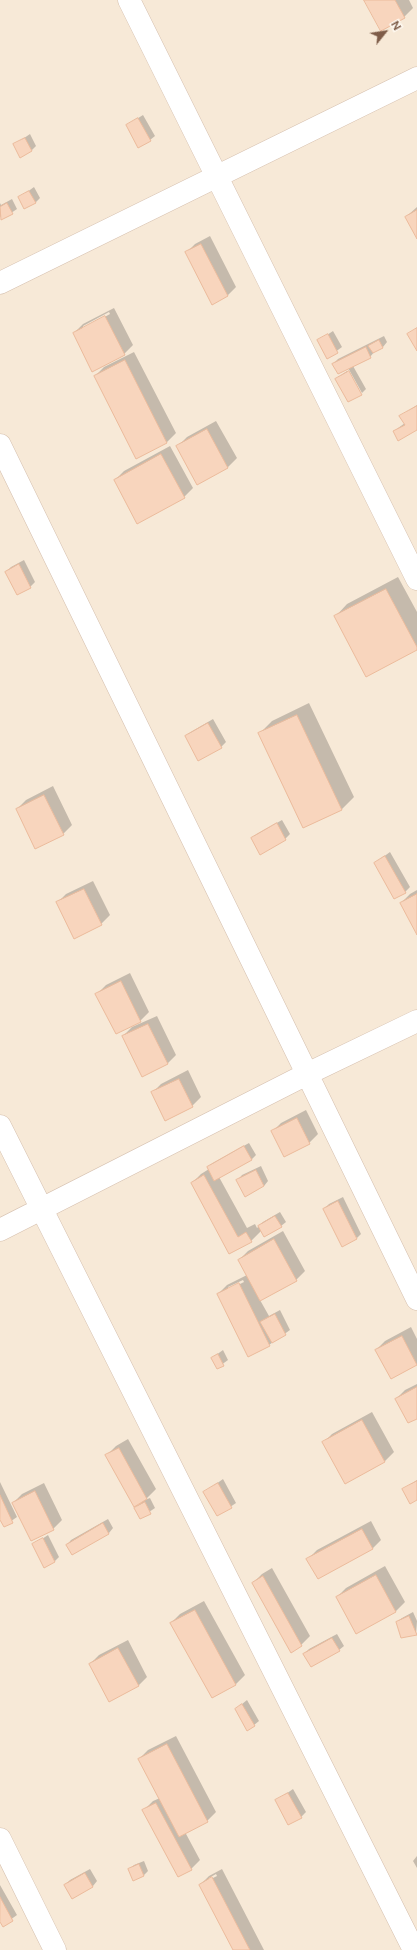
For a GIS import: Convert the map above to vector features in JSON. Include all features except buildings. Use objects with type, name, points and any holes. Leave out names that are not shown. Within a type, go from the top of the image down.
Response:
[{"type":"street","points":[[129,0],[417,579]]},
{"type":"street","points":[[0,283],[417,78]]},
{"type":"street","points":[[0,445],[417,1299]]},
{"type":"street","points":[[0,1230],[307,1074],[417,1021]]},
{"type":"street","points":[[0,1126],[414,1950]]},
{"type":"street","points":[[0,1839],[55,1950]]},
{"type":"shaded area","points":[[0,0],[417,0],[417,1950],[0,1950]]}]
